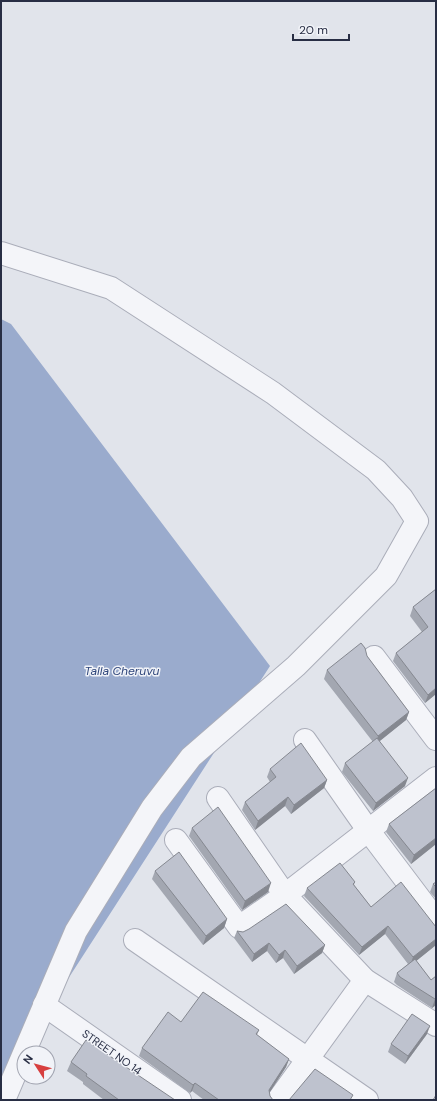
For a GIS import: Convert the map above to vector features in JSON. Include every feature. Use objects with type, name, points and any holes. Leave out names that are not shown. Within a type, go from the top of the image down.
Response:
[{"type":"street","points":[[1,253],[111,288],[273,393],[376,470],[402,498],[417,521],[386,576],[296,666],[192,757],[156,802],[76,931],[5,1100]]},
{"type":"street","points":[[374,657],[436,740]]},
{"type":"street","points":[[305,740],[368,830],[436,920]]},
{"type":"street","points":[[176,840],[239,927],[285,895],[436,778]]},
{"type":"street","points":[[218,798],[285,895],[365,980],[436,1026]]},
{"type":"street","points":[[135,940],[367,1100]]},
{"type":"street","points":[[278,1100],[365,980]]},
{"type":"street","name":"STREET NO 14","points":[[44,1005],[180,1100]]},
{"type":"water","name":"Talla Cheruvu","points":[[1,319],[11,324],[270,666],[27,1045],[16,1045],[16,1063],[1,1087]]},
{"type":"building","points":[[436,589],[436,688],[428,695],[396,653],[428,627],[413,607]]},
{"type":"building","points":[[361,643],[365,648],[367,656],[409,712],[378,736],[327,670]]},
{"type":"building","points":[[377,738],[408,778],[376,803],[345,763]]},
{"type":"building","points":[[301,743],[327,780],[294,805],[288,797],[258,821],[245,802],[276,777],[270,769]]},
{"type":"building","points":[[436,788],[436,838],[414,855],[389,824]]},
{"type":"building","points":[[218,807],[271,883],[245,901],[192,828]]},
{"type":"building","points":[[179,852],[227,919],[206,936],[155,871]]},
{"type":"building","points":[[340,863],[355,882],[353,884],[371,907],[401,882],[436,927],[436,939],[413,957],[388,926],[362,947],[307,888]]},
{"type":"building","points":[[286,904],[325,945],[297,966],[285,950],[279,955],[269,943],[254,954],[237,931],[243,932],[249,929]]},
{"type":"building","points":[[415,959],[431,980],[436,976],[436,999],[400,977],[397,973]]},
{"type":"building","points":[[203,992],[259,1030],[256,1034],[289,1059],[269,1090],[270,1096],[273,1100],[219,1100],[195,1083],[193,1085],[142,1048],[168,1012],[181,1022]]},
{"type":"building","points":[[412,1014],[430,1026],[408,1056],[391,1044]]},
{"type":"building","points":[[86,1040],[175,1100],[119,1100],[86,1076],[87,1074],[71,1062]]},
{"type":"building","points":[[315,1069],[353,1095],[350,1100],[289,1100]]}]
